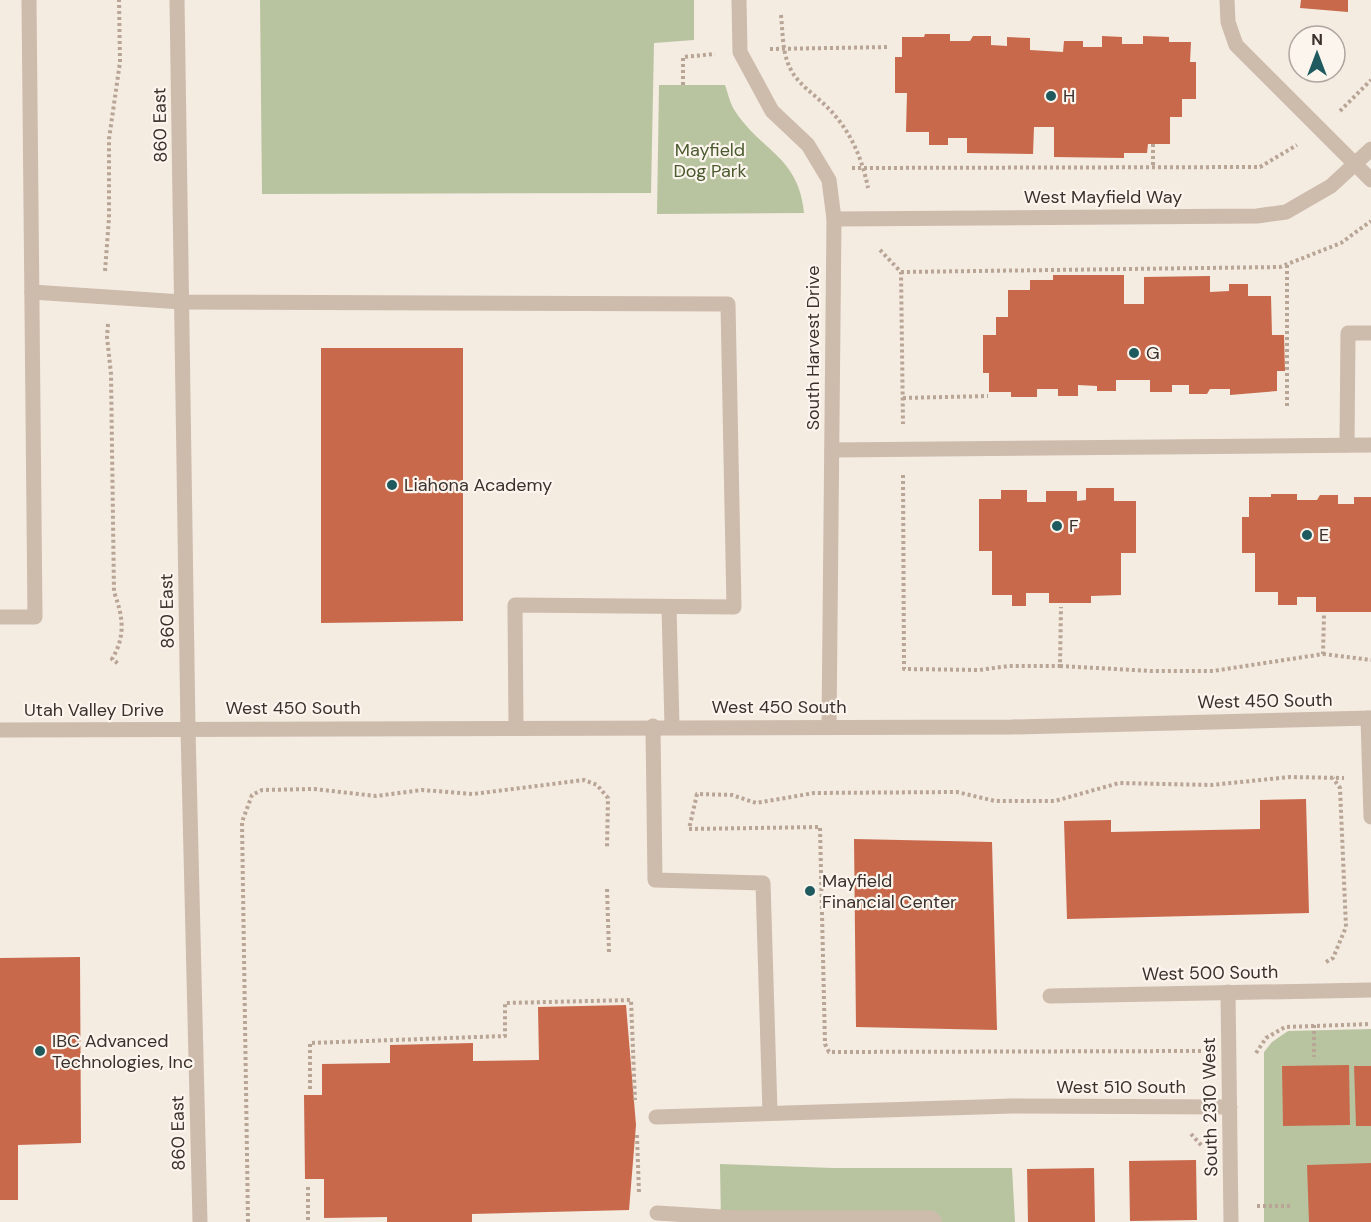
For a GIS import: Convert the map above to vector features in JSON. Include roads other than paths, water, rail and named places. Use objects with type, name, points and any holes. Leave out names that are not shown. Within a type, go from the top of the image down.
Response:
[{"type":"street","points":[[0,617],[35,617],[30,0]]},
{"type":"street","name":"860 East","points":[[177,0],[188,729],[200,1222]]},
{"type":"street","name":"South Harvest Drive","points":[[739,0],[740,52],[772,111],[808,145],[829,180],[834,219],[829,726]]},
{"type":"street","points":[[1227,0],[1228,22],[1236,45],[1371,180]]},
{"type":"street","name":"West Mayfield Way","points":[[834,219],[1257,216],[1286,212],[1331,186],[1371,149]]},
{"type":"street","points":[[32,292],[182,302],[728,304],[734,607],[515,605],[516,726]]},
{"type":"street","points":[[1347,445],[1348,333],[1371,333]]},
{"type":"street","points":[[832,450],[1371,445]]},
{"type":"street","points":[[669,607],[672,726]]},
{"type":"street","points":[[1369,718],[1371,817]]},
{"type":"street","name":"West 450 South","points":[[188,729],[516,726],[1012,727],[1369,718]]},
{"type":"street","points":[[653,726],[655,880],[763,883],[770,1112]]},
{"type":"street","name":"Utah Valley Drive","points":[[0,730],[188,729]]},
{"type":"street","name":"West 500 South","points":[[1050,996],[1371,990]]},
{"type":"street","name":"South 2310 West","points":[[1228,992],[1231,1222]]},
{"type":"street","name":"West 510 South","points":[[656,1117],[1012,1106],[1230,1107]]},
{"type":"street","points":[[657,1213],[738,1220],[931,1218],[935,1222]]},
{"type":"place","name":"H","points":[[1051,96]]},
{"type":"place","name":"G","points":[[1134,353]]},
{"type":"place","name":"Liahona Academy","points":[[392,485]]},
{"type":"place","name":"F","points":[[1057,526]]},
{"type":"place","name":"E","points":[[1307,535]]},
{"type":"place","name":"Mayfield Financial Center","points":[[810,891]]},
{"type":"place","name":"IBC Advanced Technologies, Inc","points":[[40,1051]]},
{"type":"park label","name":"Mayfield Dog Park","points":[[710,160]]}]
